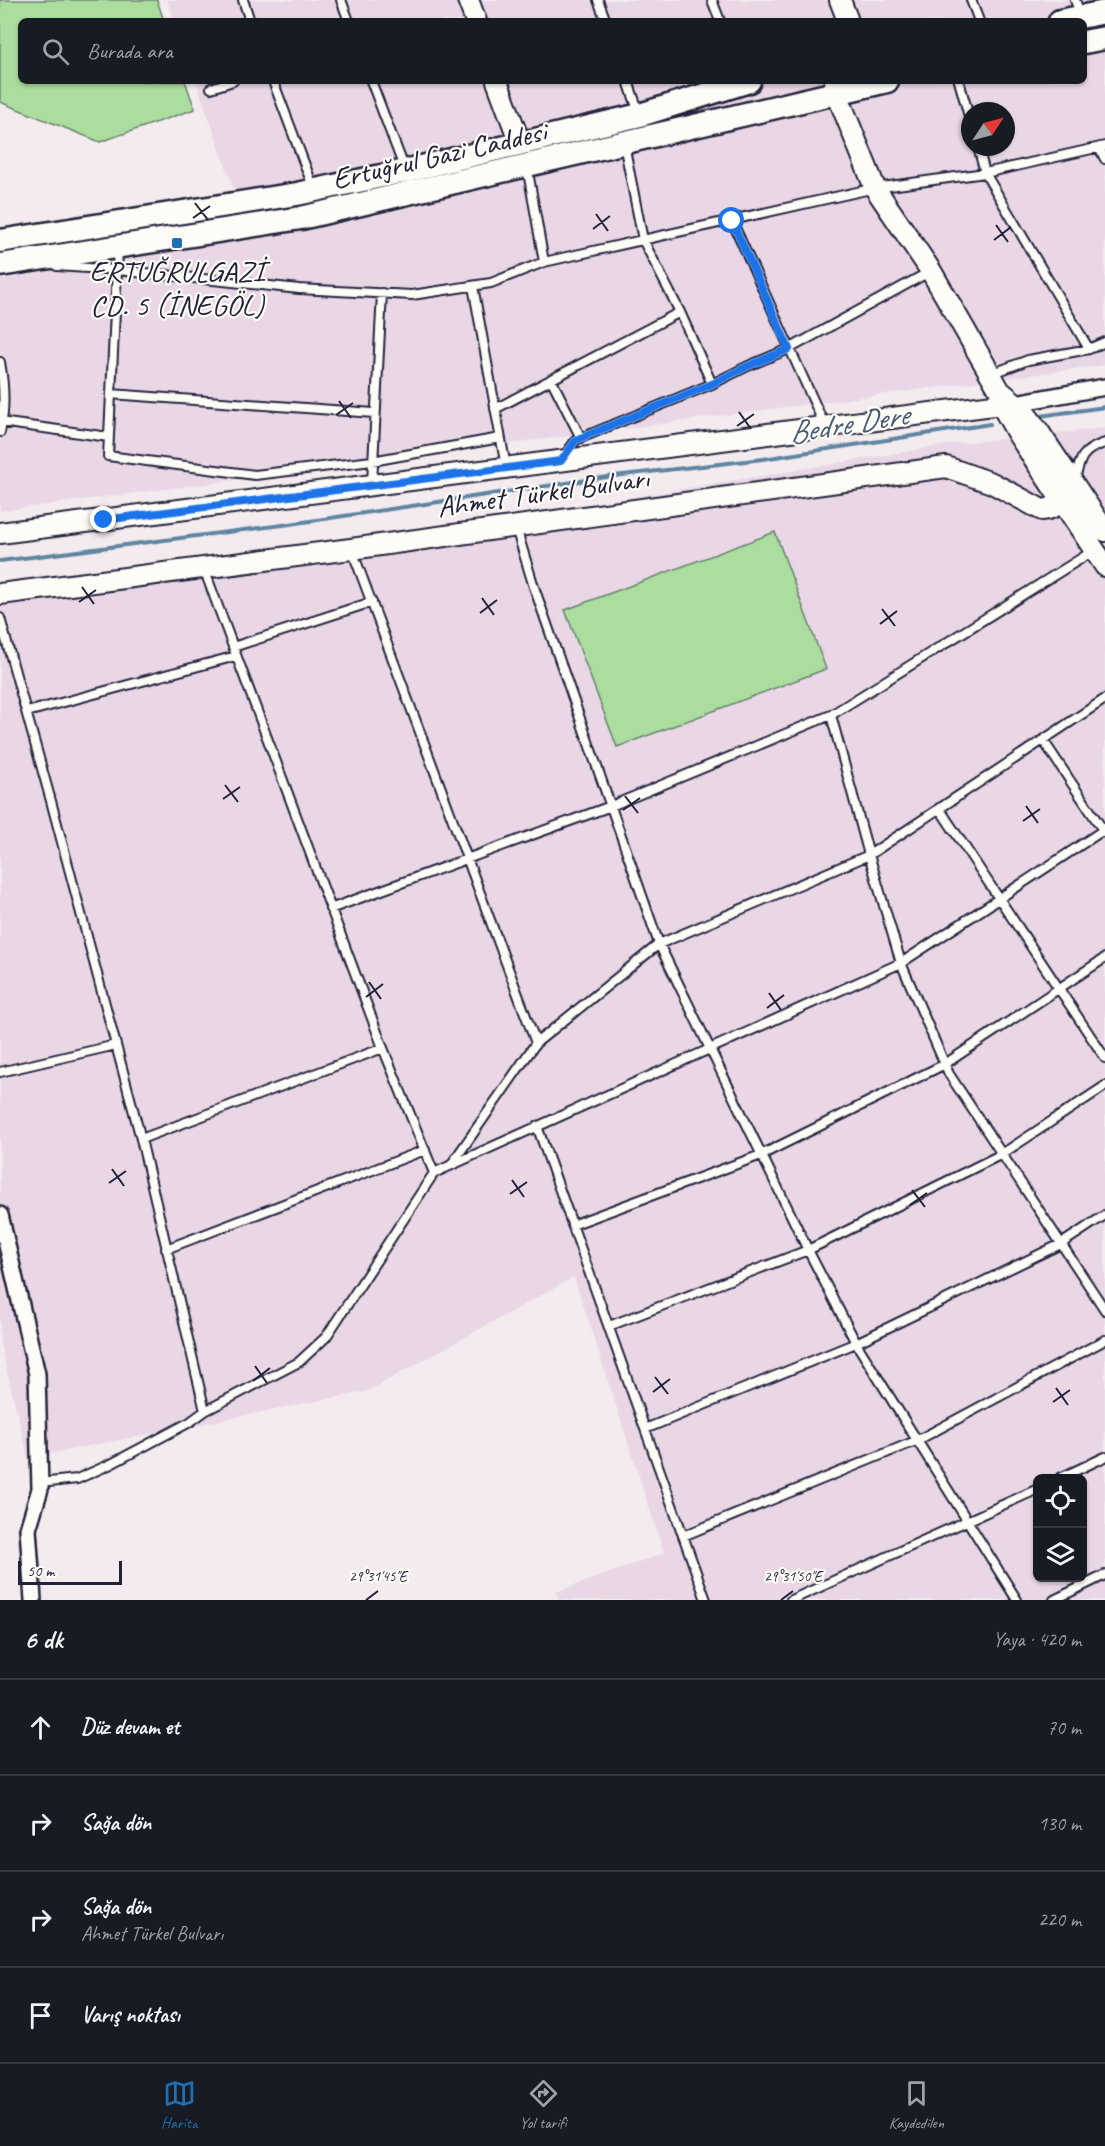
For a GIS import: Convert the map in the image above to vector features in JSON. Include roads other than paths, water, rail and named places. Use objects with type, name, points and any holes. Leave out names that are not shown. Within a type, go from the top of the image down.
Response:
[{"type":"main road","points":[[1072,13],[1105,12]]},
{"type":"main road","points":[[1087,41],[1105,38]]},
{"type":"main road","name":"Ertuğrul Gazi Caddesi","points":[[0,241],[315,190],[405,171],[640,115],[735,84]]},
{"type":"main road","name":"Ertuğrul Gazi Caddesi","points":[[7,264],[301,218],[624,143],[836,87],[858,84]]},
{"type":"main road","points":[[520,143],[526,165]]},
{"type":"street","points":[[468,0],[473,18]]},
{"type":"street","points":[[840,0],[847,18]]},
{"type":"street","points":[[499,84],[520,143]]},
{"type":"street","points":[[836,87],[875,188],[930,271],[990,374],[1005,400],[1017,433],[1100,558]]},
{"type":"street","points":[[1005,400],[1105,387]]},
{"type":"street","points":[[1005,400],[1039,432],[1105,531]]},
{"type":"street","name":"Ahmet Türkel Bulvarı","points":[[0,533],[825,427],[1005,400]]},
{"type":"street","name":"Ahmet Türkel Bulvarı","points":[[0,594],[351,549],[946,467],[992,483],[1042,510],[1048,510],[1062,502]]},
{"type":"street","points":[[1062,502],[1074,484]]},
{"type":"street","points":[[0,1215],[37,1374],[40,1483],[28,1529],[33,1600]]},
{"type":"lane","points":[[243,0],[249,18]]},
{"type":"lane","points":[[341,0],[348,18]]},
{"type":"lane","points":[[598,0],[605,18]]},
{"type":"lane","points":[[712,0],[719,18]]},
{"type":"lane","points":[[971,0],[978,18]]},
{"type":"lane","points":[[211,88],[223,84]]},
{"type":"lane","points":[[274,84],[315,190]]},
{"type":"lane","points":[[372,84],[405,171]]},
{"type":"lane","points":[[628,84],[640,115]]},
{"type":"lane","points":[[960,84],[965,102]]},
{"type":"lane","points":[[624,143],[644,240],[680,312],[712,384]]},
{"type":"lane","points":[[7,264],[117,270],[299,289],[412,295],[491,283],[544,262],[875,188],[985,173],[1102,147],[1105,159]]},
{"type":"lane","points":[[980,156],[985,173],[1089,350]]},
{"type":"lane","points":[[526,165],[544,262]]},
{"type":"lane","points":[[732,221],[825,427]]},
{"type":"lane","points":[[118,246],[108,456],[255,475],[372,461],[500,438]]},
{"type":"lane","points":[[561,461],[576,440],[712,384],[789,349],[930,271]]},
{"type":"lane","points":[[472,286],[506,468]]},
{"type":"lane","points":[[371,486],[382,293]]},
{"type":"lane","points":[[495,409],[680,312]]},
{"type":"lane","points":[[990,374],[1028,360],[1089,350],[1105,342]]},
{"type":"lane","points":[[0,362],[0,432]]},
{"type":"lane","points":[[551,379],[581,438]]},
{"type":"lane","points":[[111,394],[374,413]]},
{"type":"lane","points":[[1,422],[109,437]]},
{"type":"lane","points":[[1074,484],[1080,459],[1092,447],[1105,443]]},
{"type":"lane","points":[[516,526],[534,587],[659,944],[808,1250],[856,1342],[1017,1600]]},
{"type":"lane","points":[[351,549],[536,1043]]},
{"type":"lane","points":[[330,909],[611,806],[831,715],[1100,558]]},
{"type":"lane","points":[[203,568],[382,1048],[434,1173]]},
{"type":"lane","points":[[233,647],[372,602]]},
{"type":"lane","points":[[0,618],[141,1139],[205,1412]]},
{"type":"lane","points":[[27,712],[236,656]]},
{"type":"lane","points":[[450,1166],[536,1043],[659,944],[869,855],[1105,699]]},
{"type":"lane","points":[[831,715],[901,963],[945,1064],[953,1081],[1105,1310]]},
{"type":"lane","points":[[40,1483],[77,1479],[111,1464],[299,1362],[326,1338],[434,1173],[901,963],[1104,831],[1043,740]]},
{"type":"lane","points":[[939,808],[1105,1058]]},
{"type":"lane","points":[[572,1225],[761,1155],[945,1064],[1105,958]]},
{"type":"lane","points":[[0,1072],[116,1045]]},
{"type":"lane","points":[[141,1139],[382,1048]]},
{"type":"lane","points":[[609,1326],[808,1250],[1002,1154],[1105,1086]]},
{"type":"lane","points":[[537,1126],[706,1600]]},
{"type":"lane","points":[[166,1249],[425,1150]]},
{"type":"lane","points":[[645,1429],[856,1342],[1061,1244],[1105,1215]]},
{"type":"lane","points":[[683,1536],[918,1440],[1105,1340]]},
{"type":"lane","points":[[1070,1474],[1105,1457]]},
{"type":"lane","points":[[791,1600],[1033,1491]]},
{"type":"lane","points":[[1054,1600],[1105,1575]]},
{"type":"waterway","name":"Bedre Dere","points":[[1040,416],[1105,407]]},
{"type":"waterway","name":"Bedre Dere","points":[[0,561],[283,525],[614,476],[763,459],[990,424]]},
{"type":"place","name":"ERTUĞRULGAZİ CD. 5 (İNEGÖL)","points":[[177,243]]}]
